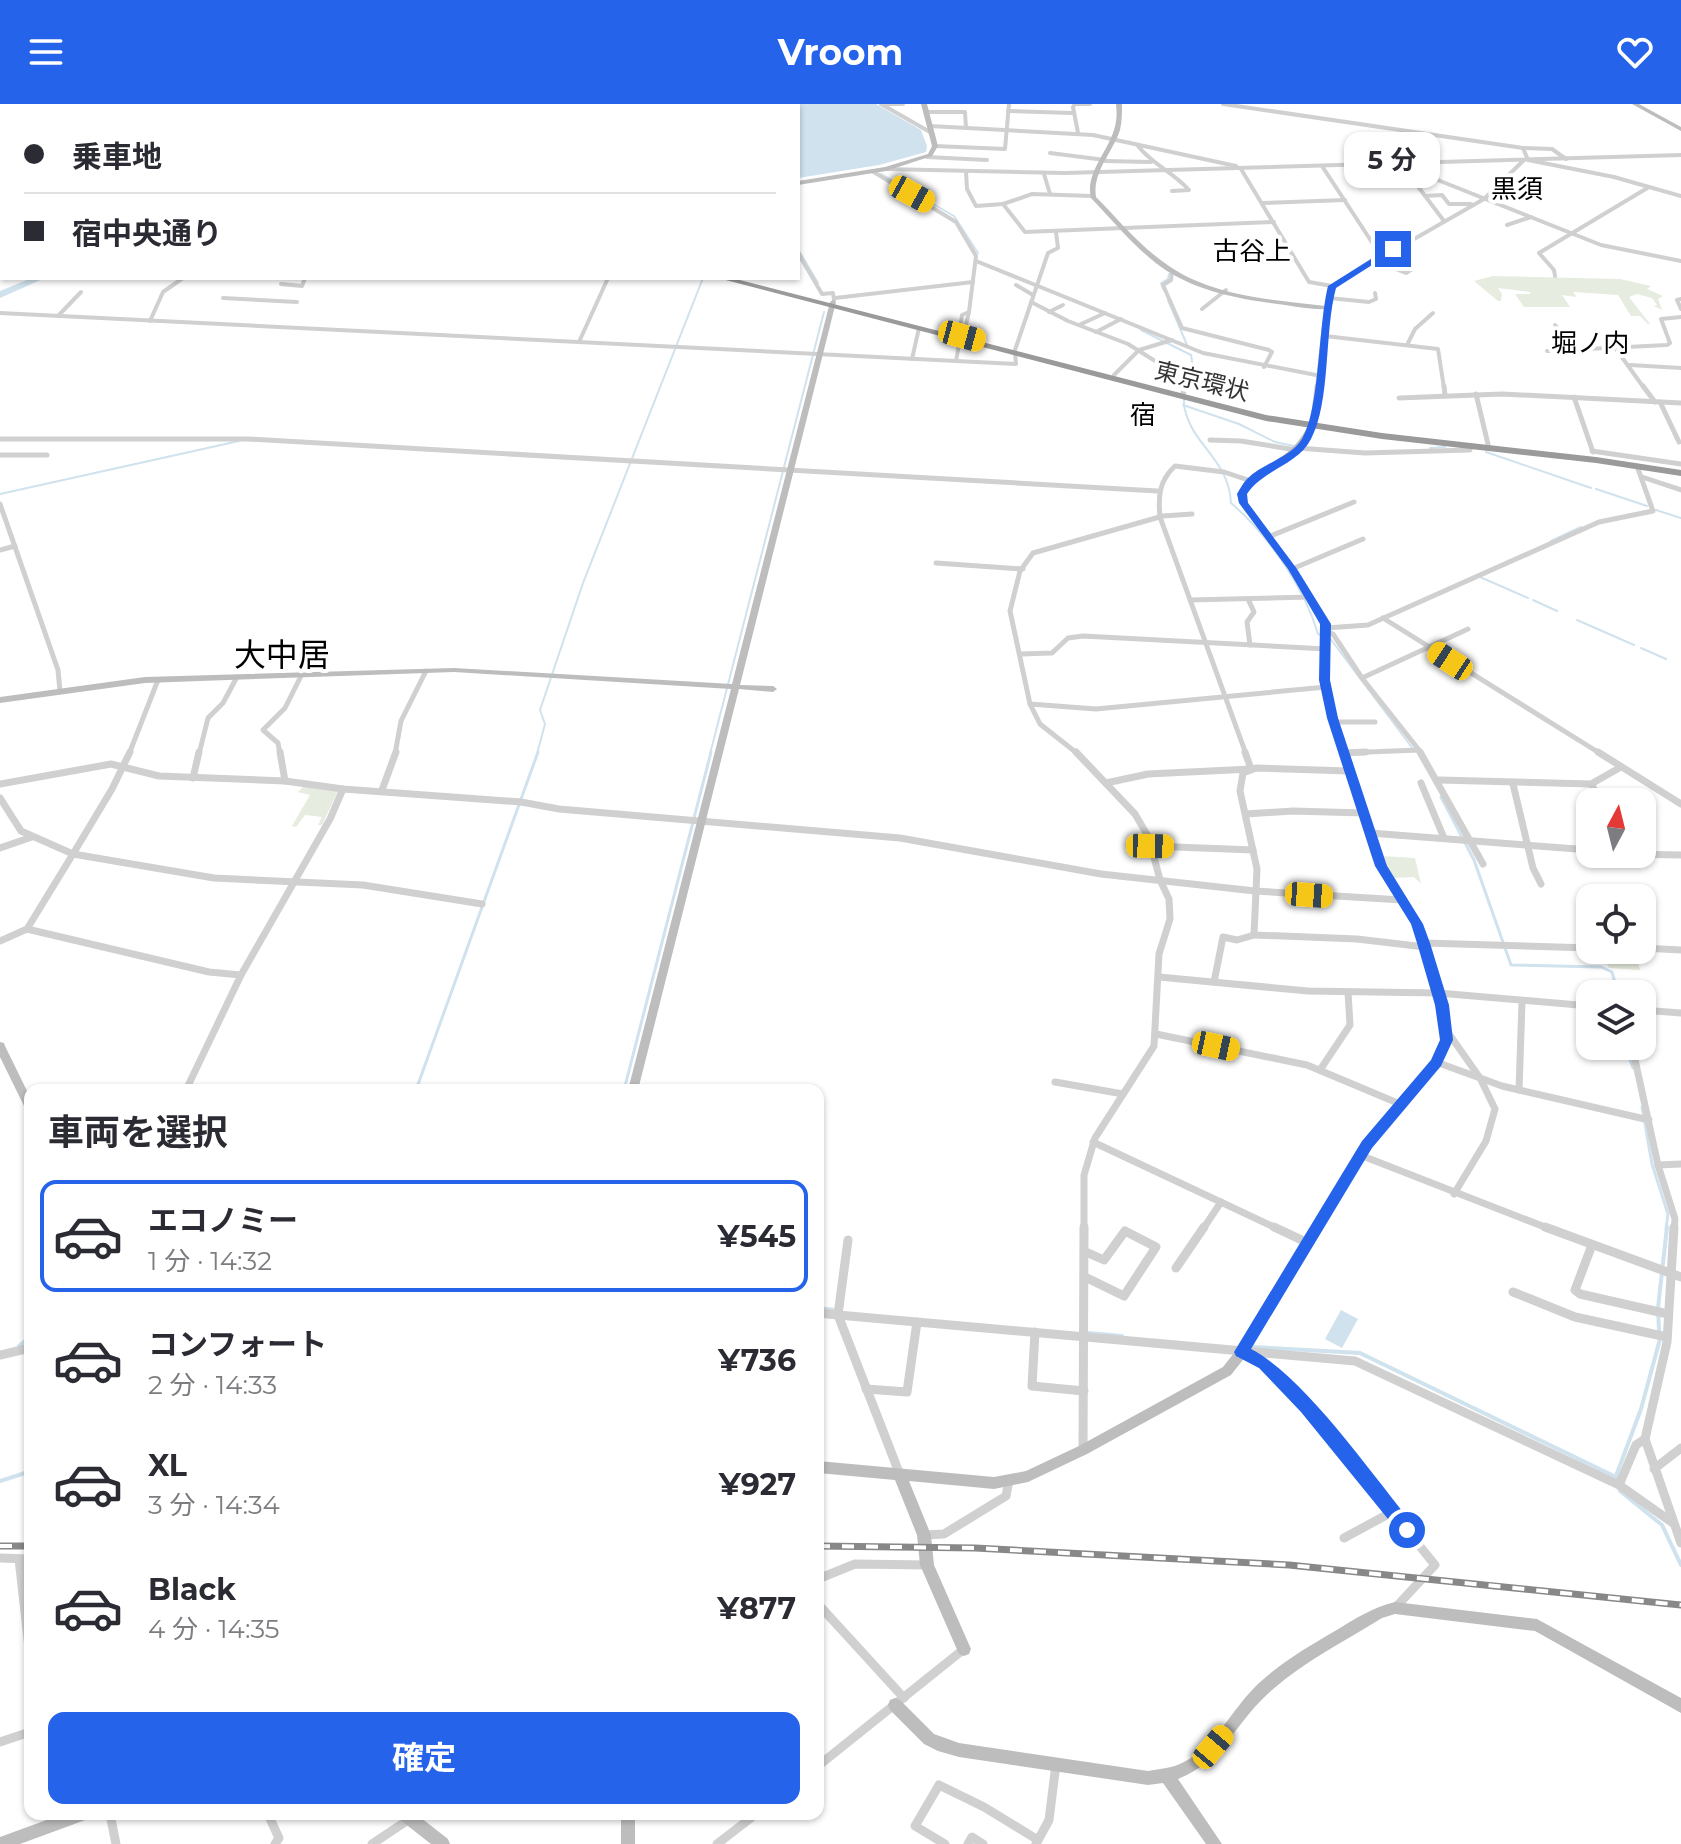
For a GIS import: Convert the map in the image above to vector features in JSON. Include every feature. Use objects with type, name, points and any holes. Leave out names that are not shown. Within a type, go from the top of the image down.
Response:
[{"type":"highway","name":"東京環状","points":[[731,280],[833,302],[919,328],[1216,406],[1312,424],[1470,446],[1636,468],[1681,469]]},
{"type":"highway","name":"東京環状","points":[[746,280],[961,338]]},
{"type":"highway","name":"東京環状","points":[[1015,352],[1312,424],[1593,454],[1681,469]]},
{"type":"street","points":[[882,104],[903,104]]},
{"type":"street","points":[[882,104],[930,129],[1078,133],[1245,169]]},
{"type":"street","points":[[924,104],[935,146]]},
{"type":"street","points":[[935,146],[1005,149],[1009,104]]},
{"type":"street","points":[[1078,133],[1072,113],[1075,104],[1090,104]]},
{"type":"street","points":[[1119,104],[1121,123],[1091,185],[1092,196],[1172,272],[1251,300],[1326,308]]},
{"type":"street","points":[[1223,104],[1523,148],[1552,149],[1566,159]]},
{"type":"street","points":[[1635,104],[1681,129]]},
{"type":"street","points":[[1008,111],[1072,113]]},
{"type":"street","points":[[926,112],[965,112],[966,128]]},
{"type":"street","points":[[1136,144],[1151,162]]},
{"type":"street","points":[[927,157],[935,146]]},
{"type":"street","points":[[984,173],[991,148]]},
{"type":"street","points":[[1523,148],[1526,160]]},
{"type":"street","points":[[1050,153],[1151,162],[1172,171],[1189,190],[1172,191]]},
{"type":"street","points":[[886,169],[1044,174],[1681,155]]},
{"type":"street","points":[[800,183],[886,169],[927,157],[987,160]]},
{"type":"street","points":[[1526,160],[1681,196]]},
{"type":"street","points":[[1245,169],[1309,282],[1332,286],[1372,260],[1484,199],[1526,160]]},
{"type":"street","points":[[1400,165],[1444,221]]},
{"type":"street","points":[[1400,165],[1627,252],[1681,261]]},
{"type":"street","points":[[1322,166],[1380,256],[1412,269],[1406,273],[1372,260]]},
{"type":"street","points":[[872,171],[953,218],[976,261],[959,361]]},
{"type":"street","points":[[966,172],[967,189],[976,206],[1003,204],[1006,200],[1025,194],[1092,196]]},
{"type":"street","points":[[1044,174],[1050,194]]},
{"type":"street","points":[[1389,184],[1416,184]]},
{"type":"street","points":[[1555,276],[1554,270],[1539,253],[1621,207],[1649,187]]},
{"type":"street","points":[[1425,196],[1442,195],[1449,204],[1474,204]]},
{"type":"street","points":[[1262,203],[1345,200]]},
{"type":"street","points":[[1003,204],[1025,232],[1274,222]]},
{"type":"street","points":[[1507,225],[1531,217]]},
{"type":"street","points":[[0,313],[1016,364],[1015,352],[1048,253],[1058,248],[1056,232]]},
{"type":"street","points":[[1627,252],[1628,264]]},
{"type":"street","points":[[635,1084],[833,302],[833,293],[822,294],[800,256]]},
{"type":"street","points":[[976,261],[1203,353],[1321,376]]},
{"type":"street","points":[[1172,272],[1171,280],[1163,285],[1182,328],[1269,350],[1272,352],[1264,367]]},
{"type":"street","points":[[150,321],[163,292],[180,280]]},
{"type":"street","points":[[273,300],[283,280]]},
{"type":"street","points":[[281,284],[302,286],[304,280]]},
{"type":"street","points":[[579,342],[607,280]]},
{"type":"street","points":[[833,302],[973,282]]},
{"type":"street","points":[[1016,285],[1033,295]]},
{"type":"street","points":[[1332,286],[1326,308],[1321,376],[1307,439],[1251,481],[1243,490],[1242,500],[1311,597],[1326,629],[1326,687],[1334,722],[1381,866],[1424,945],[1447,1031],[1480,1078],[1495,1109],[1486,1141],[1454,1194]]},
{"type":"street","points":[[1202,309],[1226,290]]},
{"type":"street","points":[[58,316],[81,292]]},
{"type":"street","points":[[1329,298],[1357,297],[1369,302],[1376,299],[1375,293]]},
{"type":"street","points":[[223,298],[297,302]]},
{"type":"street","points":[[1681,299],[1677,300],[1681,309]]},
{"type":"street","points":[[1031,302],[1139,350],[1187,381],[1183,393]]},
{"type":"street","points":[[1049,312],[1063,305]]},
{"type":"street","points":[[1408,343],[1415,329],[1433,313]]},
{"type":"street","points":[[1079,325],[1103,314]]},
{"type":"street","points":[[1547,351],[1667,345],[1670,343],[1661,319],[1681,317]]},
{"type":"street","points":[[1096,332],[1119,320]]},
{"type":"street","points":[[1555,325],[1575,350]]},
{"type":"street","points":[[912,359],[919,328]]},
{"type":"street","points":[[1325,336],[1408,343],[1438,349],[1445,395]]},
{"type":"street","points":[[1114,375],[1139,350],[1172,340]]},
{"type":"street","points":[[1616,349],[1658,402],[1679,442]]},
{"type":"street","points":[[1630,365],[1681,368]]},
{"type":"street","points":[[1476,394],[1488,444]]},
{"type":"street","points":[[1399,398],[1476,394],[1681,403]]},
{"type":"street","points":[[1574,397],[1593,454]]},
{"type":"street","points":[[0,439],[248,439],[1157,491]]},
{"type":"street","points":[[1210,440],[1377,453],[1470,450],[1470,446]]},
{"type":"street","points":[[0,455],[47,455]]},
{"type":"street","points":[[1184,458],[1163,476],[1157,491],[1160,517],[1251,769]]},
{"type":"street","points":[[1175,466],[1224,472],[1251,481]]},
{"type":"street","points":[[1326,629],[1363,627],[1584,528],[1653,511],[1653,504],[1636,468]]},
{"type":"street","points":[[1636,468],[1647,499],[1653,504]]},
{"type":"street","points":[[1642,477],[1681,490]]},
{"type":"street","points":[[1268,537],[1354,502]]},
{"type":"street","points":[[0,504],[58,670],[60,691]]},
{"type":"street","points":[[1083,1450],[1084,1175],[1093,1142],[1154,1046],[1159,954],[1170,919],[1169,899],[1160,880],[1149,838],[1135,814],[1076,752],[1050,735],[1030,704],[1010,611],[1011,597],[1027,557],[1039,550],[1160,517],[1192,514]]},
{"type":"street","points":[[1292,569],[1363,539]]},
{"type":"street","points":[[0,550],[15,546]]},
{"type":"street","points":[[936,563],[1023,569]]},
{"type":"street","points":[[1190,600],[1311,597]]},
{"type":"street","points":[[1248,599],[1254,612],[1247,622],[1250,645]]},
{"type":"street","points":[[1383,618],[1681,804]]},
{"type":"street","points":[[1326,629],[1333,634],[1362,678],[1419,750],[1439,780],[1465,840],[1483,864]]},
{"type":"street","points":[[1362,678],[1468,629]]},
{"type":"street","points":[[1021,654],[1052,653],[1068,638],[1078,636],[1326,649]]},
{"type":"street","points":[[382,790],[395,755],[401,721],[426,671]]},
{"type":"street","points":[[0,700],[158,680],[426,671],[507,671],[773,689]]},
{"type":"street","points":[[285,781],[278,743],[263,730],[285,708],[301,676]]},
{"type":"street","points":[[193,778],[208,718],[223,703],[237,677]]},
{"type":"street","points":[[0,941],[27,929],[73,854],[112,789],[137,737],[158,680]]},
{"type":"street","points":[[1030,704],[1096,709],[1326,687]]},
{"type":"street","points":[[1334,722],[1375,722]]},
{"type":"street","points":[[1343,753],[1419,750]]},
{"type":"street","points":[[0,784],[94,765],[120,767],[159,776],[285,781],[343,789],[382,790],[900,838],[1101,874],[1255,891],[1402,900]]},
{"type":"street","points":[[1439,780],[1591,784],[1621,767]]},
{"type":"street","points":[[1251,769],[1241,779],[1240,791],[1257,869],[1254,935]]},
{"type":"street","points":[[1106,783],[1148,774],[1251,769],[1349,771]]},
{"type":"street","points":[[1421,783],[1444,838]]},
{"type":"street","points":[[1513,784],[1533,868],[1541,884]]},
{"type":"street","points":[[1591,784],[1593,788]]},
{"type":"street","points":[[189,1084],[241,975],[330,819],[343,789]]},
{"type":"street","points":[[0,798],[21,831],[73,854],[214,878],[363,885],[482,904]]},
{"type":"street","points":[[1246,814],[1293,811],[1363,813]]},
{"type":"street","points":[[1370,833],[1576,848]]},
{"type":"street","points":[[0,848],[32,837]]},
{"type":"street","points":[[1150,846],[1253,850]]},
{"type":"street","points":[[1656,854],[1681,855]]},
{"type":"street","points":[[27,929],[209,972],[241,975]]},
{"type":"street","points":[[1214,982],[1223,937],[1237,940],[1254,935],[1424,945],[1576,948]]},
{"type":"street","points":[[1656,949],[1681,950]]},
{"type":"street","points":[[1159,977],[1348,992],[1438,993],[1576,1005]]},
{"type":"street","points":[[1320,1070],[1350,1025],[1348,992]]},
{"type":"street","points":[[1519,1090],[1522,1002]]},
{"type":"street","points":[[1656,1011],[1681,1013]]},
{"type":"street","points":[[824,1468],[994,1483],[1028,1476],[1083,1450],[1227,1371],[1242,1352],[1272,1296],[1308,1243],[1360,1155],[1436,1062],[1447,1031]]},
{"type":"street","points":[[1156,1034],[1307,1065],[1400,1104]]},
{"type":"street","points":[[0,1046],[24,1096]]},
{"type":"street","points":[[1635,1060],[1658,1165],[1675,1219],[1667,1337],[1645,1439],[1681,1543]]},
{"type":"street","points":[[1436,1062],[1519,1090],[1649,1120]]},
{"type":"street","points":[[1055,1082],[1123,1094]]},
{"type":"street","points":[[1093,1142],[1308,1243]]},
{"type":"street","points":[[1360,1155],[1454,1194],[1681,1277]]},
{"type":"street","points":[[1658,1165],[1681,1164]]},
{"type":"street","points":[[1176,1268],[1221,1202]]},
{"type":"street","points":[[1085,1277],[1124,1296],[1156,1247],[1125,1231],[1104,1260],[1086,1252]]},
{"type":"street","points":[[824,1761],[964,1649],[927,1565],[924,1535],[838,1315],[848,1240]]},
{"type":"street","points":[[1592,1245],[1575,1290],[1580,1294],[1668,1314]]},
{"type":"street","points":[[1513,1292],[1575,1317],[1667,1337]]},
{"type":"street","points":[[824,1314],[1084,1334],[1355,1361],[1372,1366],[1619,1485],[1673,1523]]},
{"type":"street","points":[[866,1389],[907,1392],[917,1322]]},
{"type":"street","points":[[1035,1332],[1032,1386],[1084,1391]]},
{"type":"street","points":[[0,1355],[24,1349]]},
{"type":"street","points":[[1242,1352],[1265,1364],[1307,1407],[1435,1565],[1395,1608]]},
{"type":"street","points":[[1619,1485],[1636,1445],[1645,1439]]},
{"type":"street","points":[[1654,1469],[1681,1448]]},
{"type":"street","points":[[924,1535],[944,1534],[1006,1496],[1009,1480]]},
{"type":"street","points":[[1344,1538],[1392,1512]]},
{"type":"street","points":[[0,1558],[24,1559]]},
{"type":"street","points":[[824,1577],[855,1564],[927,1565]]},
{"type":"street","points":[[824,1611],[929,1739],[938,1744],[959,1750],[1148,1778],[1168,1777],[1200,1762],[1263,1688],[1379,1612],[1395,1608],[1537,1625],[1681,1706]]},
{"type":"street","points":[[0,1742],[24,1734]]},
{"type":"street","points":[[945,1844],[915,1826],[939,1785],[984,1807],[1037,1842],[1049,1820],[1056,1762]]},
{"type":"street","points":[[1168,1777],[1215,1844]]},
{"type":"street","points":[[0,1844],[66,1820]]},
{"type":"street","points":[[111,1820],[116,1844]]},
{"type":"street","points":[[271,1820],[279,1838],[275,1844]]},
{"type":"street","points":[[374,1843],[405,1820]]},
{"type":"street","points":[[415,1820],[443,1844]]},
{"type":"street","points":[[628,1820],[628,1844]]},
{"type":"street","points":[[717,1844],[748,1820]]},
{"type":"street","points":[[968,1844],[972,1837],[983,1844]]},
{"type":"shaded area","points":[[1493,276],[1620,279],[1651,286],[1647,289],[1663,296],[1658,299],[1662,310],[1654,306],[1657,305],[1652,298],[1637,294],[1629,297],[1648,324],[1640,316],[1631,316],[1618,295],[1573,292],[1577,297],[1562,295],[1570,307],[1524,307],[1515,294],[1530,292],[1498,288],[1502,294],[1501,301],[1498,301],[1474,281]]},
{"type":"shaded area","points":[[304,786],[338,791],[322,825],[318,825],[322,817],[305,815],[296,827],[292,826],[310,795],[298,792]]},
{"type":"shaded area","points":[[1381,856],[1415,858],[1421,884],[1414,877],[1393,878]]},
{"type":"shaded area","points":[[1607,964],[1638,964],[1640,970],[1609,968]]},
{"type":"water","points":[[800,104],[876,104],[921,130],[926,152],[879,165],[800,178]]},
{"type":"water","points":[[1341,1310],[1358,1319],[1342,1348],[1325,1339]]},
{"type":"waterway","points":[[881,174],[954,216],[978,253]]},
{"type":"waterway","points":[[800,252],[818,283]]},
{"type":"waterway","points":[[1163,289],[1161,283],[1168,279],[1169,274]]},
{"type":"waterway","points":[[0,295],[35,280]]},
{"type":"waterway","points":[[537,754],[545,724],[540,710],[583,583],[702,280]]},
{"type":"waterway","points":[[1168,300],[1187,345]]},
{"type":"waterway","points":[[710,754],[824,312]]},
{"type":"waterway","points":[[1141,330],[1191,355],[1184,405]]},
{"type":"waterway","points":[[1184,405],[1239,424],[1275,442],[1294,446]]},
{"type":"waterway","points":[[1184,405],[1189,423],[1224,476],[1231,503],[1258,530],[1283,562],[1304,598],[1318,634],[1329,637],[1413,749]]},
{"type":"waterway","points":[[0,494],[239,441]]},
{"type":"waterway","points":[[1430,448],[1445,447]]},
{"type":"waterway","points":[[1486,452],[1591,488]]},
{"type":"waterway","points":[[1596,489],[1647,506]]},
{"type":"waterway","points":[[1656,510],[1681,518]]},
{"type":"waterway","points":[[1551,541],[1581,527]]},
{"type":"waterway","points":[[1480,577],[1528,598]]},
{"type":"waterway","points":[[1533,600],[1557,611]]},
{"type":"waterway","points":[[1577,620],[1634,645]]},
{"type":"waterway","points":[[1641,648],[1666,659]]},
{"type":"waterway","points":[[418,1084],[538,752]]},
{"type":"waterway","points":[[626,1084],[711,752]]},
{"type":"waterway","points":[[1441,797],[1474,860],[1511,965],[1601,967],[1612,972],[1614,980]]},
{"type":"waterway","points":[[1630,1060],[1633,1068]]},
{"type":"waterway","points":[[1642,1107],[1652,1164],[1668,1214],[1666,1229]]},
{"type":"waterway","points":[[1659,1331],[1658,1308],[1667,1227]]},
{"type":"waterway","points":[[824,1309],[835,1310]]},
{"type":"waterway","points":[[1089,1333],[1122,1336]]},
{"type":"waterway","points":[[1616,1476],[1641,1409],[1660,1339]]},
{"type":"waterway","points":[[19,1346],[24,1342]]},
{"type":"waterway","points":[[1253,1347],[1360,1353],[1616,1477]]},
{"type":"waterway","points":[[0,1481],[24,1473]]},
{"type":"waterway","points":[[1620,1491],[1662,1525],[1681,1565]]},
{"type":"railway","points":[[0,1546],[24,1546]]},
{"type":"railway","points":[[824,1546],[975,1548],[1289,1565],[1681,1605]]},
{"type":"district","name":"黒須","points":[[1517,189]]},
{"type":"district","name":"古谷上","points":[[1252,251]]},
{"type":"district","name":"堀ノ内","points":[[1590,343]]},
{"type":"district","name":"宿","points":[[1143,415]]},
{"type":"district","name":"大中居","points":[[282,654]]},
{"type":"route","points":[[1393,249],[1332,286],[1326,308],[1317,401],[1307,439],[1293,453],[1245,486],[1242,500],[1316,604],[1326,624],[1324,680],[1332,718],[1377,857],[1394,889],[1408,907],[1424,943],[1442,1005],[1446,1040],[1436,1062],[1367,1145],[1272,1296],[1242,1352],[1265,1364],[1307,1407],[1407,1530]]}]
